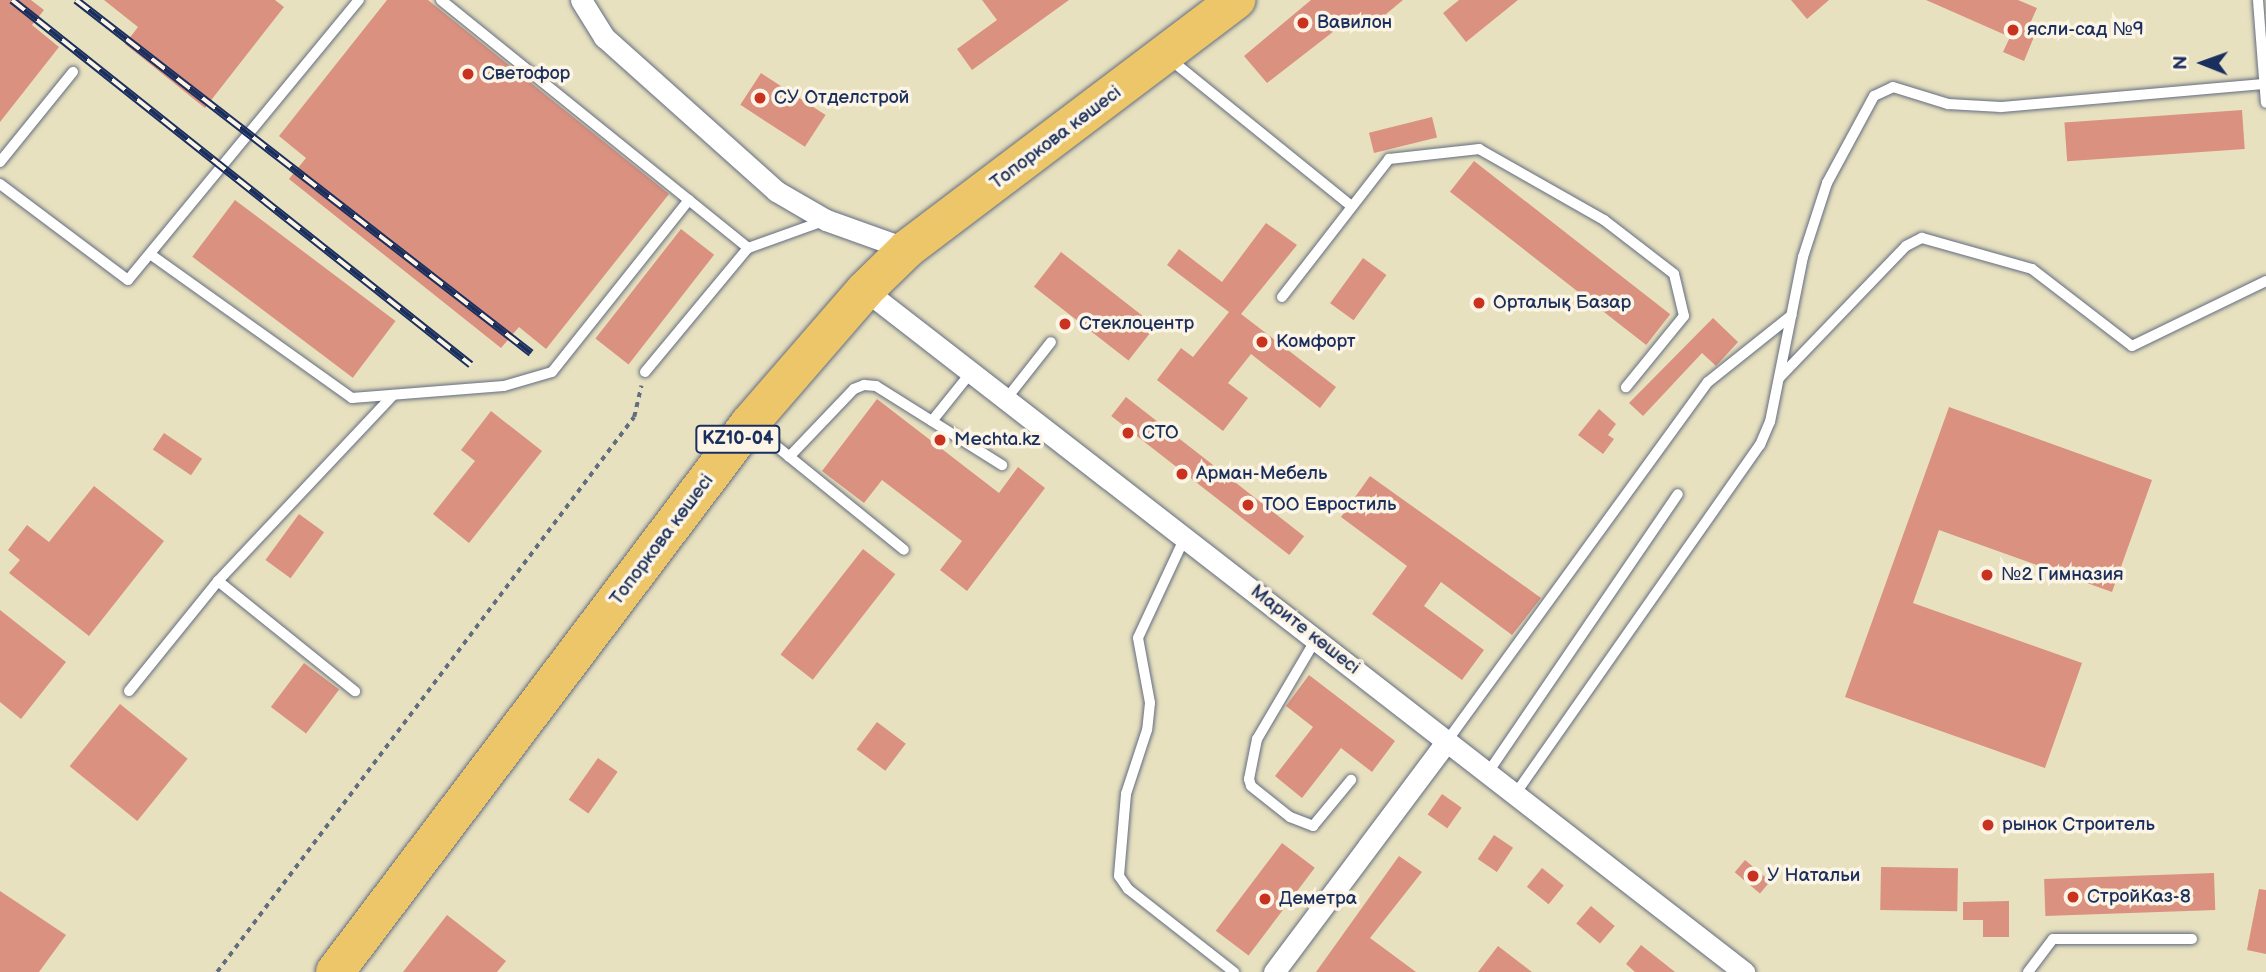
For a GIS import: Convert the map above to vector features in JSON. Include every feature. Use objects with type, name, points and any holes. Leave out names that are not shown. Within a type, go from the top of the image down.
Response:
[{"type":"highway","name":"Топоркова көшесі","points":[[335,972],[749,424],[865,290],[907,248],[1166,56],[1207,14],[1236,0]]},
{"type":"street","points":[[581,0],[604,37],[776,191],[827,220],[907,248]]},
{"type":"street","name":"Марите көшесі","points":[[865,290],[1489,771],[1744,972]]},
{"type":"street","points":[[1274,972],[1447,741]]},
{"type":"lane","points":[[0,184],[128,280],[358,0]]},
{"type":"lane","points":[[441,0],[748,248]]},
{"type":"lane","points":[[2258,0],[2266,103]]},
{"type":"lane","points":[[1166,56],[1351,206]]},
{"type":"lane","points":[[0,162],[73,72]]},
{"type":"lane","points":[[1516,793],[1746,469],[1770,422],[1803,257],[1827,183],[1882,88],[1893,87],[1948,104],[2001,107],[2264,84]]},
{"type":"lane","points":[[1282,297],[1389,159],[1479,149],[1604,219],[1674,274],[1684,316],[1626,387]]},
{"type":"lane","points":[[150,254],[352,398],[504,386],[552,372],[689,200]]},
{"type":"lane","points":[[645,372],[748,248],[827,220]]},
{"type":"lane","points":[[1779,378],[1906,246],[1922,238],[2032,269],[2132,346],[2266,281]]},
{"type":"lane","points":[[1447,741],[1708,382],[1792,315]]},
{"type":"lane","points":[[1007,398],[1051,342]]},
{"type":"lane","points":[[932,421],[972,371]]},
{"type":"lane","points":[[789,457],[855,389],[864,385],[876,386],[1002,465]]},
{"type":"lane","points":[[129,691],[218,582],[393,395]]},
{"type":"lane","points":[[749,424],[904,550]]},
{"type":"lane","points":[[1489,771],[1678,494]]},
{"type":"lane","points":[[1185,537],[1139,638],[1150,703],[1147,730],[1126,794],[1119,876],[1128,889],[1234,972]]},
{"type":"lane","points":[[218,582],[355,691]]},
{"type":"lane","points":[[1316,639],[1257,739],[1249,779],[1251,786],[1290,817],[1313,826],[1351,780]]},
{"type":"lane","points":[[2028,972],[2053,939],[2192,939]]},
{"type":"path","points":[[217,972],[634,417],[645,372]]},
{"type":"building","points":[[0,0],[31,0],[44,10],[32,25],[59,47],[0,122]]},
{"type":"building","points":[[104,0],[275,0],[284,7],[205,108],[125,44],[138,27]]},
{"type":"building","points":[[387,0],[428,0],[669,194],[546,349],[519,327],[501,348],[289,179],[306,158],[279,136]]},
{"type":"building","points":[[982,0],[1069,0],[972,70],[957,49],[997,20]]},
{"type":"building","points":[[1311,0],[1403,0],[1368,29],[1356,14],[1267,83],[1244,56]]},
{"type":"building","points":[[1459,0],[1518,0],[1466,42],[1443,13]]},
{"type":"building","points":[[1791,0],[1829,0],[1807,19]]},
{"type":"building","name":"ясли-сад №9","points":[[1926,0],[2018,0],[2037,8],[2028,28],[2036,32],[2024,61],[2003,52],[2010,37]]},
{"type":"building","points":[[761,73],[826,115],[805,147],[740,105]]},
{"type":"building","points":[[2242,110],[2245,149],[2067,161],[2064,122]]},
{"type":"building","points":[[1432,117],[1437,137],[1374,153],[1369,133]]},
{"type":"building","points":[[1474,161],[1670,314],[1646,345],[1450,192]]},
{"type":"building","points":[[235,200],[396,321],[353,378],[192,257]]},
{"type":"building","points":[[1266,223],[1297,245],[1241,314],[1336,387],[1320,408],[1251,354],[1228,383],[1248,398],[1223,431],[1157,380],[1181,348],[1193,357],[1229,312],[1167,265],[1179,249],[1222,282]]},
{"type":"building","points":[[681,229],[714,255],[629,364],[595,339]]},
{"type":"building","points":[[1061,252],[1156,326],[1128,361],[1034,287]]},
{"type":"building","points":[[1363,258],[1386,275],[1354,320],[1330,303]]},
{"type":"building","points":[[1713,318],[1738,342],[1716,366],[1702,353],[1643,416],[1629,403]]},
{"type":"building","points":[[1126,397],[1304,536],[1289,555],[1111,416]]},
{"type":"building","points":[[877,399],[999,493],[1018,467],[1045,488],[967,591],[940,570],[962,541],[882,480],[864,503],[822,471]]},
{"type":"building","points":[[1949,407],[2152,480],[2112,592],[1939,530],[1913,603],[2082,663],[2045,768],[1845,697]]},
{"type":"building","points":[[1599,409],[1616,424],[1608,435],[1614,439],[1603,454],[1578,435]]},
{"type":"building","points":[[491,411],[542,451],[469,543],[433,514],[475,461],[461,450]]},
{"type":"building","points":[[164,433],[202,459],[191,475],[153,450]]},
{"type":"building","points":[[1370,476],[1541,598],[1512,635],[1441,582],[1424,606],[1484,650],[1462,680],[1372,614],[1407,566],[1341,517]]},
{"type":"building","points":[[94,486],[164,541],[89,636],[9,573],[20,560],[8,550],[27,525],[49,542]]},
{"type":"building","points":[[299,514],[324,532],[291,578],[265,560]]},
{"type":"building","points":[[863,549],[895,574],[813,680],[781,655]]},
{"type":"building","points":[[0,610],[66,662],[21,719],[0,702]]},
{"type":"building","points":[[304,663],[339,689],[306,733],[271,707]]},
{"type":"building","points":[[1309,675],[1395,741],[1372,772],[1341,748],[1302,798],[1275,776],[1313,727],[1286,706]]},
{"type":"building","points":[[120,704],[188,759],[137,821],[70,766]]},
{"type":"building","points":[[877,722],[906,744],[885,771],[857,749]]},
{"type":"building","points":[[598,758],[618,772],[588,814],[569,800]]},
{"type":"building","points":[[1442,794],[1462,808],[1447,828],[1428,814]]},
{"type":"building","points":[[1494,835],[1513,848],[1497,872],[1478,859]]},
{"type":"building","name":"Деметра","points":[[1282,843],[1315,868],[1249,956],[1216,931]]},
{"type":"building","points":[[1399,856],[1422,872],[1370,938],[1416,972],[1316,972]]},
{"type":"building","name":"У Натальи","points":[[1745,860],[1770,881],[1760,893],[1735,872]]},
{"type":"building","points":[[1881,867],[1958,868],[1957,911],[1880,910]]},
{"type":"building","points":[[1542,868],[1564,886],[1549,904],[1527,887]]},
{"type":"building","points":[[2214,873],[2215,910],[2045,916],[2044,879]]},
{"type":"building","points":[[2259,889],[2266,890],[2266,954],[2247,950]]},
{"type":"building","points":[[0,891],[66,935],[39,972],[0,972]]},
{"type":"building","points":[[2009,901],[2009,937],[1983,937],[1983,920],[1963,920],[1963,902]]},
{"type":"building","points":[[1591,906],[1615,926],[1600,944],[1576,924]]},
{"type":"building","points":[[447,915],[506,961],[497,972],[403,972]]},
{"type":"building","points":[[1641,945],[1675,972],[1635,972],[1626,964]]},
{"type":"building","points":[[1498,946],[1532,972],[1478,972]]},
{"type":"railway","points":[[12,0],[471,365]]},
{"type":"railway","points":[[76,0],[531,353]]},
{"type":"place","name":"Вавилон","points":[[1303,23]]},
{"type":"place","name":"ясли-сад №9","points":[[2013,30]]},
{"type":"place","name":"Светофор","points":[[468,74]]},
{"type":"place","name":"СУ Отделстрой","points":[[760,98]]},
{"type":"place","name":"Орталық Базар","points":[[1479,303]]},
{"type":"place","name":"Стеклоцентр","points":[[1065,324]]},
{"type":"place","name":"Комфорт","points":[[1262,342]]},
{"type":"place","name":"СТО","points":[[1128,433]]},
{"type":"place","name":"Mechta.kz","points":[[940,440]]},
{"type":"place","name":"Арман-Мебель","points":[[1182,474]]},
{"type":"place","name":"ТОО Евростиль","points":[[1248,505]]},
{"type":"place","name":"№2 Гимназия","points":[[1987,575]]},
{"type":"place","name":"рынок Строитель","points":[[1988,825]]},
{"type":"place","name":"У Натальи","points":[[1753,876]]},
{"type":"place","name":"СтройКаз-8","points":[[2073,897]]},
{"type":"place","name":"Деметра","points":[[1265,899]]}]
